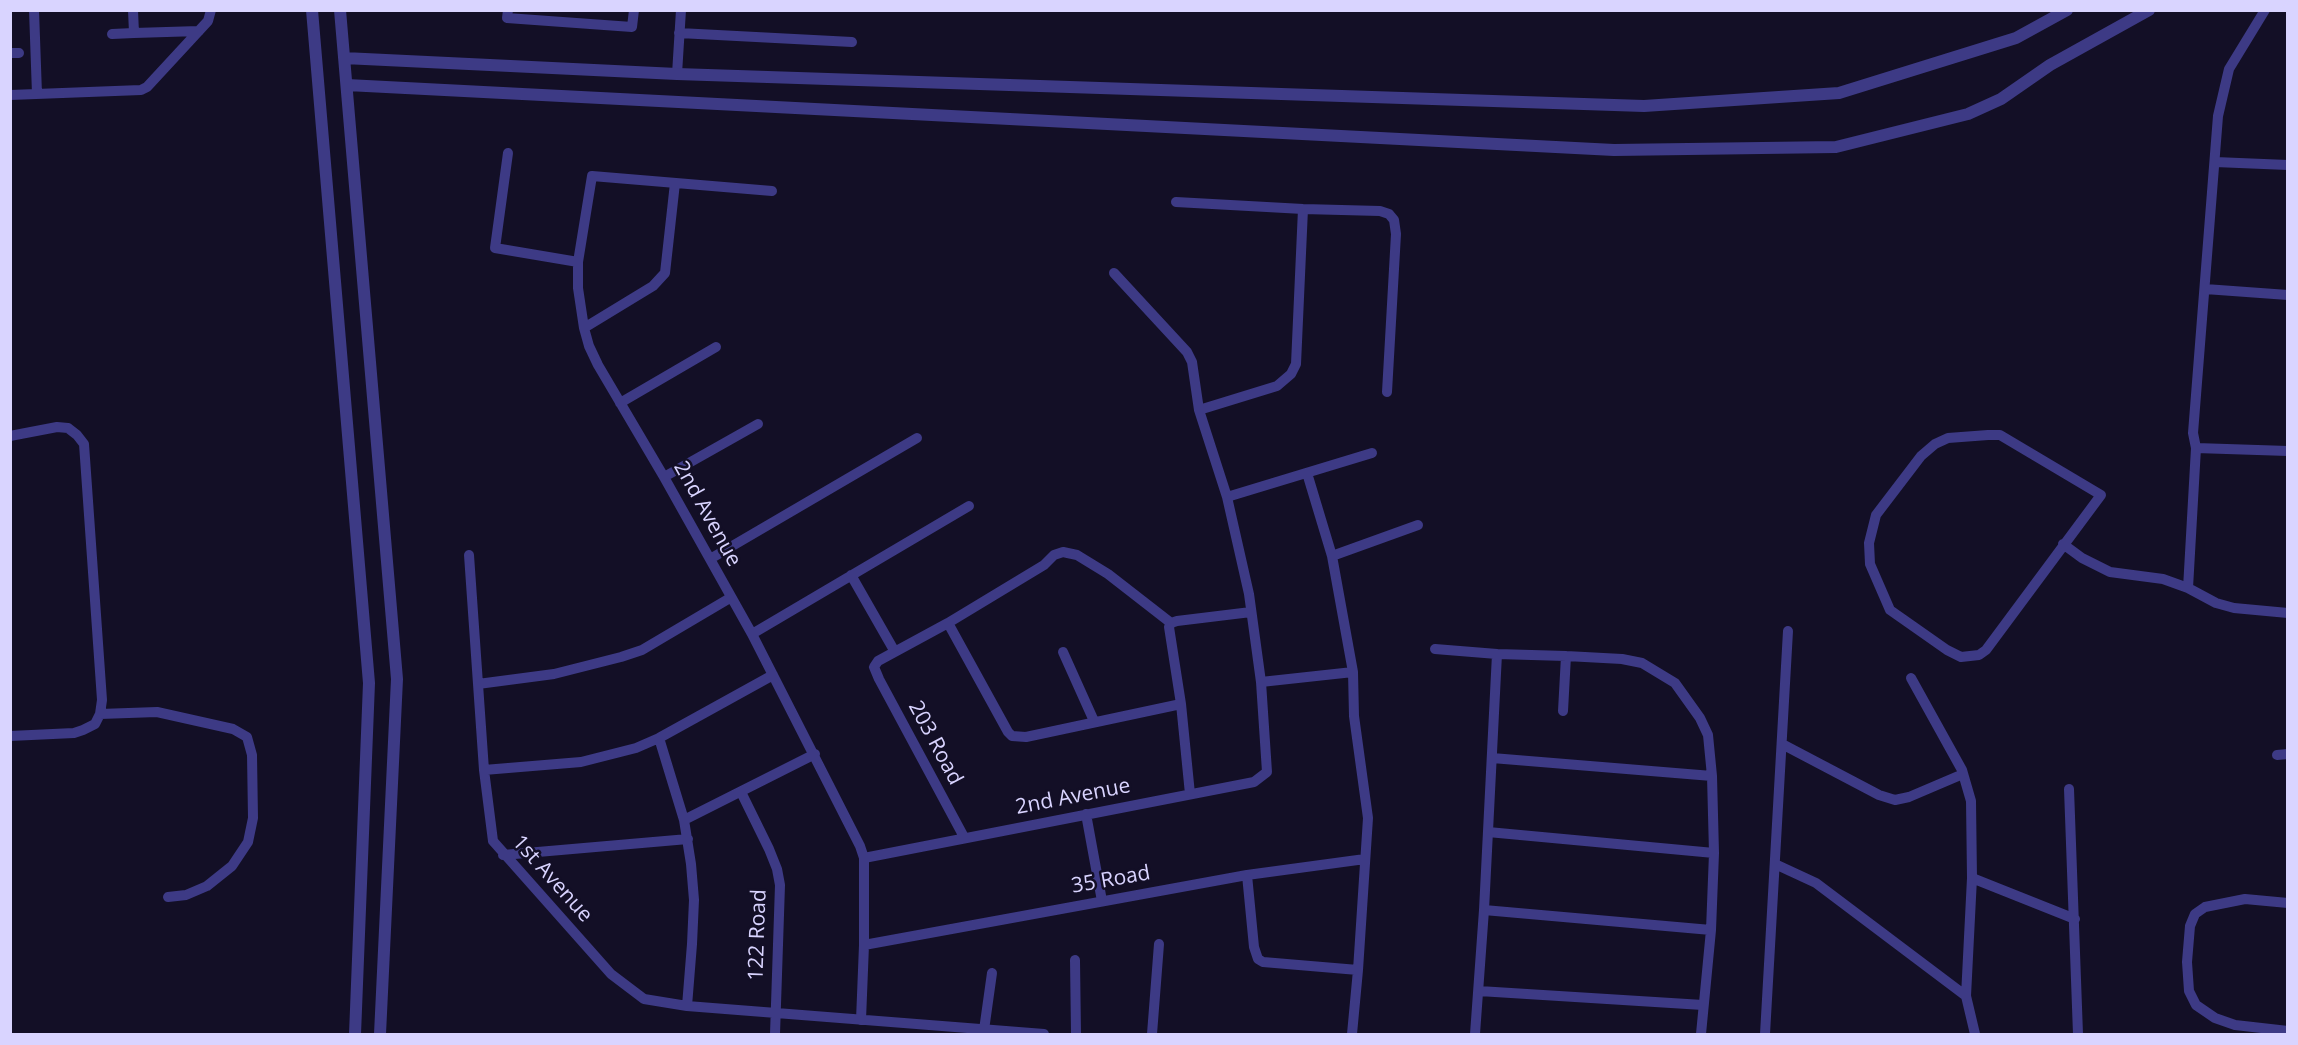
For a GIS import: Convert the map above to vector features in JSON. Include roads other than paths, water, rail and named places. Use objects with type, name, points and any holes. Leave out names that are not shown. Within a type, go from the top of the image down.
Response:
[{"type":"street","points":[[34,10],[38,94]]},
{"type":"street","points":[[133,10],[134,33]]},
{"type":"street","points":[[10,95],[141,90],[147,87],[199,31],[210,17],[211,10]]},
{"type":"street","points":[[312,10],[369,683],[355,1035]]},
{"type":"street","points":[[340,10],[397,679],[380,1035]]},
{"type":"street","points":[[508,10],[507,18],[632,27],[634,10]]},
{"type":"street","points":[[581,24],[582,10]]},
{"type":"street","points":[[677,74],[681,10]]},
{"type":"street","points":[[344,58],[677,74],[1644,106],[1839,93],[2016,38],[2067,10]]},
{"type":"street","points":[[347,85],[1614,150],[1836,147],[1968,114],[2001,99],[2050,66],[2149,10]]},
{"type":"street","points":[[2188,588],[2196,448],[2193,433],[2218,117],[2229,69],[2265,10]]},
{"type":"street","points":[[112,34],[199,31]]},
{"type":"street","points":[[679,33],[852,42]]},
{"type":"street","points":[[508,153],[495,248],[578,262]]},
{"type":"street","points":[[2216,162],[2288,165]]},
{"type":"street","name":"2nd Avenue","points":[[675,183],[592,176],[578,262],[578,288],[584,328],[598,365],[752,634],[861,846],[864,858],[861,1020]]},
{"type":"street","points":[[584,328],[653,286],[665,273],[675,183],[772,190]]},
{"type":"street","points":[[1176,202],[1380,211],[1389,214],[1394,220],[1396,234],[1387,392]]},
{"type":"street","points":[[1198,410],[1277,386],[1291,374],[1296,364],[1303,209]]},
{"type":"street","points":[[1114,273],[1187,352],[1192,362],[1198,410],[1227,497],[1251,612],[1261,682],[1353,672]]},
{"type":"street","points":[[2205,289],[2288,295]]},
{"type":"street","points":[[620,403],[716,347]]},
{"type":"street","points":[[664,477],[758,424]]},
{"type":"street","points":[[10,436],[57,427],[68,428],[84,444],[102,700],[100,714],[95,724],[74,733],[10,736]]},
{"type":"street","points":[[2000,435],[2101,495],[2063,544],[1986,650],[1970,657],[1961,657],[1947,650],[1890,610],[1870,564],[1869,543],[1876,515],[1921,456],[1935,444],[1948,438],[2000,435]]},
{"type":"street","points":[[710,559],[916,438]]},
{"type":"street","points":[[2196,448],[2288,451]]},
{"type":"street","points":[[1227,497],[1372,453]]},
{"type":"street","points":[[1307,473],[1332,556],[1353,672],[1354,716],[1368,818],[1352,1035]]},
{"type":"street","points":[[752,634],[969,506]]},
{"type":"street","points":[[1332,556],[1418,525]]},
{"type":"street","points":[[2063,544],[2082,558],[2110,572],[2163,579],[2188,588],[2216,603],[2234,608],[2288,613]]},
{"type":"street","points":[[851,575],[895,652],[948,623],[1044,565],[1054,555],[1063,552],[1077,555],[1108,574],[1129,588],[1171,623],[1251,612]]},
{"type":"street","name":"1st Avenue","points":[[469,555],[484,770],[492,841],[611,974],[644,999],[687,1006],[1044,1035]]},
{"type":"street","points":[[478,684],[554,674],[642,650],[730,598]]},
{"type":"street","points":[[948,623],[1012,736],[1026,737],[1181,704]]},
{"type":"street","points":[[1171,623],[1169,633],[1181,704],[1190,794]]},
{"type":"street","points":[[1765,1035],[1788,631]]},
{"type":"street","points":[[1435,649],[1622,659],[1642,663],[1675,683],[1700,718],[1708,735],[1712,776],[1714,853],[1711,930],[1702,1005],[1701,1035]]},
{"type":"street","name":"203 Road","points":[[895,652],[878,661],[874,667],[964,837]]},
{"type":"street","points":[[1063,652],[1094,721]]},
{"type":"street","points":[[1475,1035],[1497,654]]},
{"type":"street","points":[[1563,711],[1566,656]]},
{"type":"street","points":[[484,770],[581,762],[636,748],[659,738],[773,675]]},
{"type":"street","points":[[1911,678],[1963,774],[1971,801],[1972,878],[1966,996],[1975,1035]]},
{"type":"street","name":"2nd Avenue","points":[[864,858],[1254,782],[1267,772],[1261,682]]},
{"type":"street","points":[[100,714],[157,712],[233,729],[247,737],[252,755],[253,818],[248,842],[232,866],[207,886],[186,895],[168,897]]},
{"type":"street","points":[[659,738],[688,838],[694,900],[687,1006]]},
{"type":"street","points":[[1782,744],[1878,795],[1895,800],[1910,797],[1963,774]]},
{"type":"street","points":[[684,820],[815,754]]},
{"type":"street","points":[[1492,758],[1712,776]]},
{"type":"street","points":[[2069,789],[2078,1035]]},
{"type":"street","name":"122 Road","points":[[741,792],[769,849],[777,869],[780,885],[775,1035]]},
{"type":"street","points":[[1086,814],[1102,901]]},
{"type":"street","points":[[1488,832],[1714,853]]},
{"type":"street","points":[[503,855],[688,838]]},
{"type":"street","name":"35 Road","points":[[864,945],[1247,875],[1365,859]]},
{"type":"street","points":[[1775,864],[1816,883],[1966,996]]},
{"type":"street","points":[[1247,875],[1254,947],[1258,959],[1263,962],[1358,970]]},
{"type":"street","points":[[1972,878],[2075,919]]},
{"type":"street","points":[[2288,903],[2245,900],[2205,907],[2195,914],[2190,926],[2187,962],[2189,991],[2196,1005],[2215,1018],[2235,1025],[2288,1031]]},
{"type":"street","points":[[1484,910],[1711,930]]},
{"type":"street","points":[[1152,1035],[1159,944]]},
{"type":"street","points":[[1075,960],[1076,1035]]},
{"type":"street","points":[[984,1030],[992,972]]},
{"type":"street","points":[[1479,991],[1702,1005]]}]
